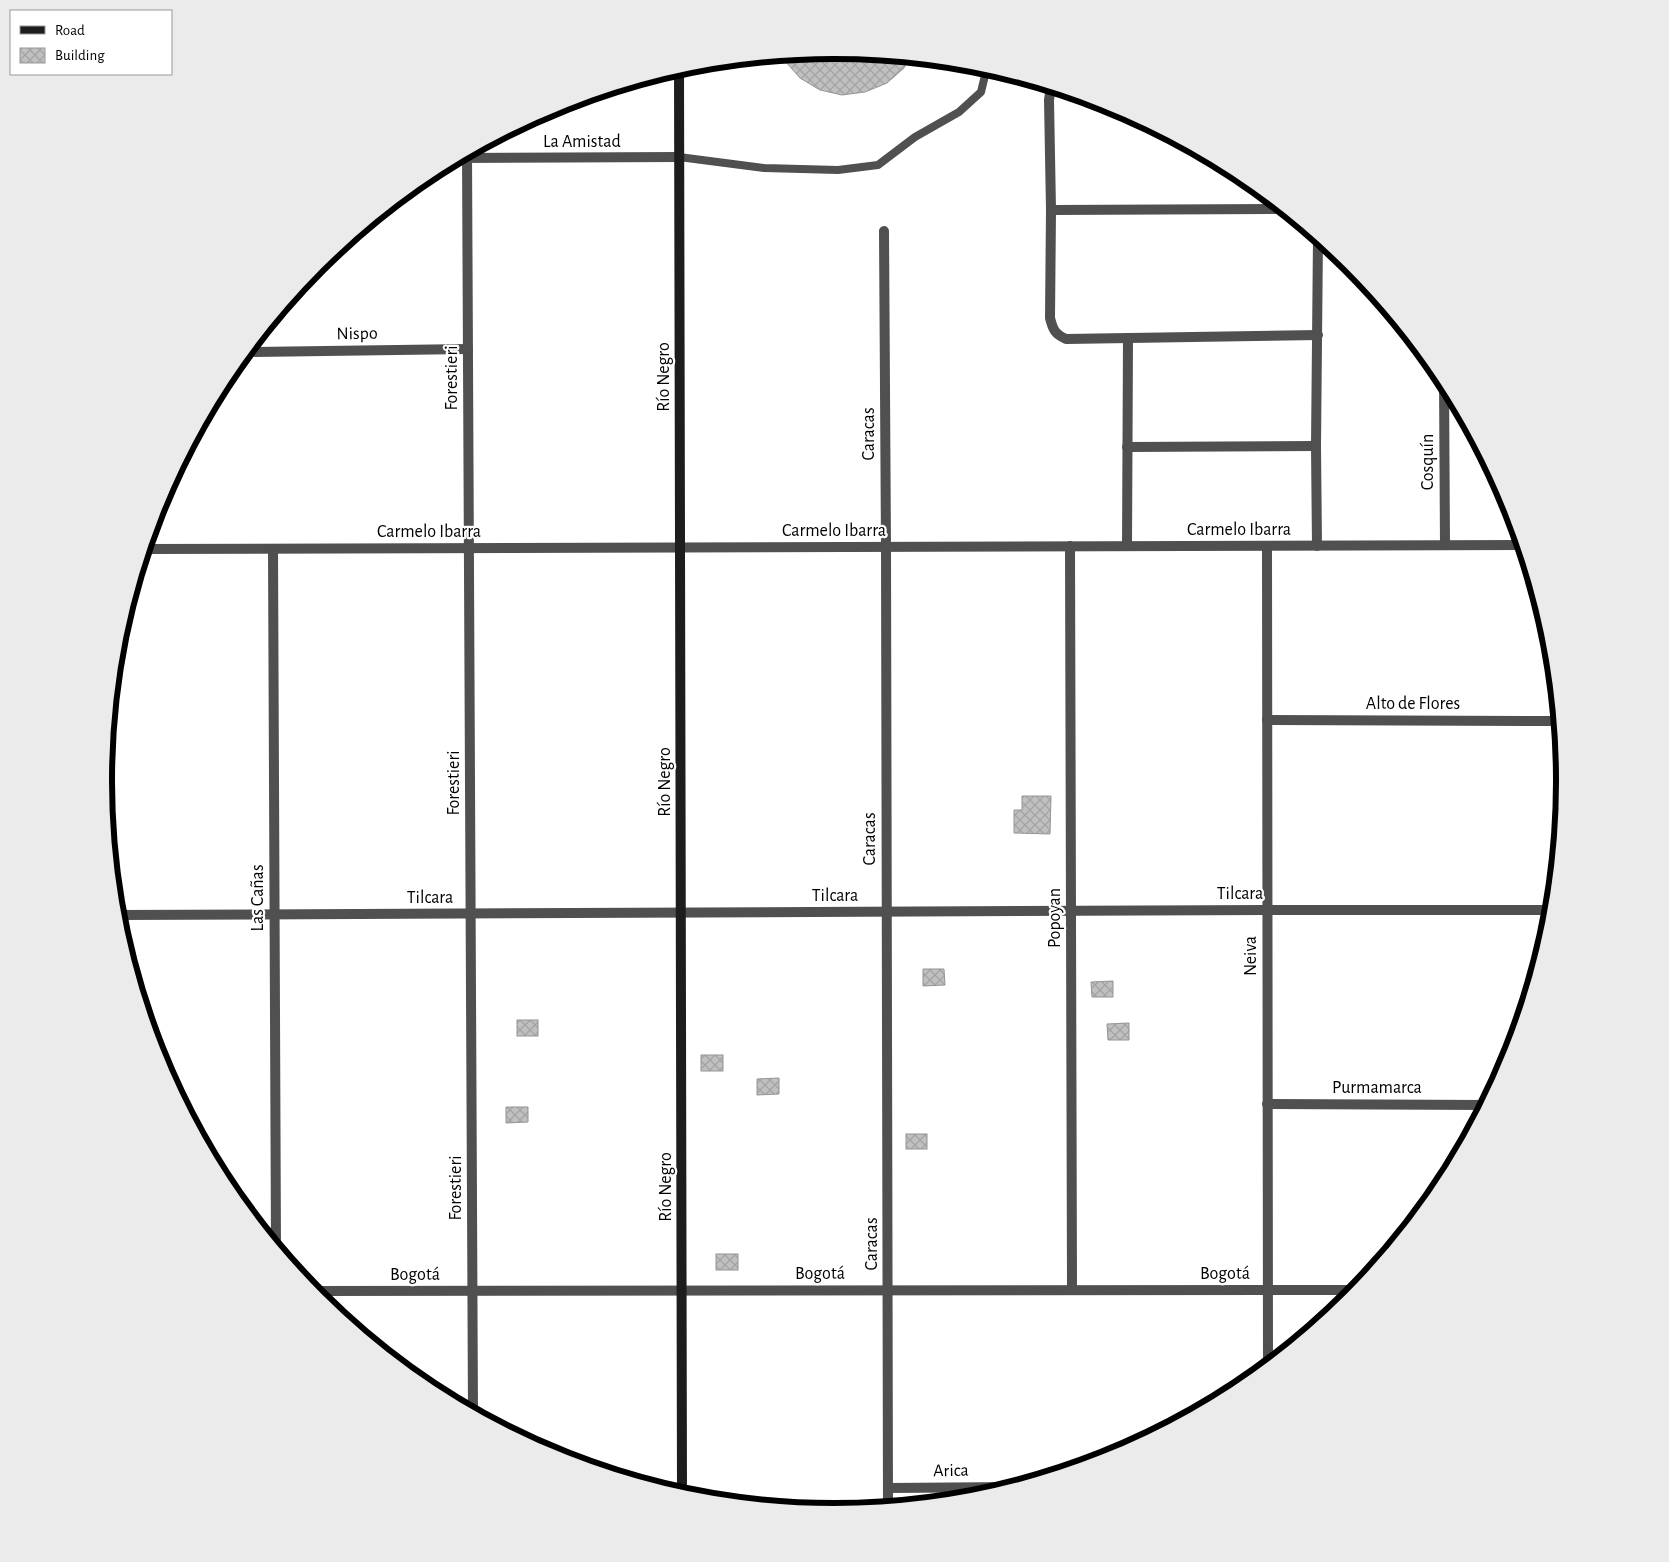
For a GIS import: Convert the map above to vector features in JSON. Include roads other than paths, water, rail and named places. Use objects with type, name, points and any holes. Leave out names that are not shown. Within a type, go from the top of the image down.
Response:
[{"type":"main road","name":"Río Negro","points":[[679,76],[682,1486]]},
{"type":"street","points":[[1051,92],[1049,100],[1050,318],[1057,335],[1066,339],[1318,335]]},
{"type":"street","name":"La Amistad","points":[[475,155],[679,157]]},
{"type":"street","name":"Forestieri","points":[[467,160],[474,1407]]},
{"type":"street","points":[[1051,210],[1275,209]]},
{"type":"street","name":"Caracas","points":[[884,230],[888,1501]]},
{"type":"street","points":[[1316,546],[1318,245]]},
{"type":"street","points":[[1127,546],[1128,338]]},
{"type":"street","name":"Nispo","points":[[254,352],[468,349]]},
{"type":"street","name":"Cosquín","points":[[1444,394],[1444,545]]},
{"type":"street","points":[[1127,447],[1316,446]]},
{"type":"street","name":"Carmelo Ibarra","points":[[151,549],[1517,545]]},
{"type":"street","name":"Popoyan","points":[[1070,546],[1072,1290]]},
{"type":"street","name":"Neiva","points":[[1266,546],[1268,1358]]},
{"type":"street","name":"Las Cañas","points":[[273,549],[276,1238]]},
{"type":"street","name":"Alto de Flores","points":[[1267,720],[1554,721]]},
{"type":"street","name":"Tilcara","points":[[125,915],[1545,910]]},
{"type":"street","name":"Purmamarca","points":[[1267,1104],[1479,1105]]},
{"type":"street","name":"Bogotá","points":[[324,1292],[1347,1290]]},
{"type":"street","name":"Arica","points":[[888,1488],[983,1487]]},
{"type":"lane","points":[[679,157],[764,168],[838,170],[878,165],[915,137],[965,107],[982,92],[985,75]]}]
